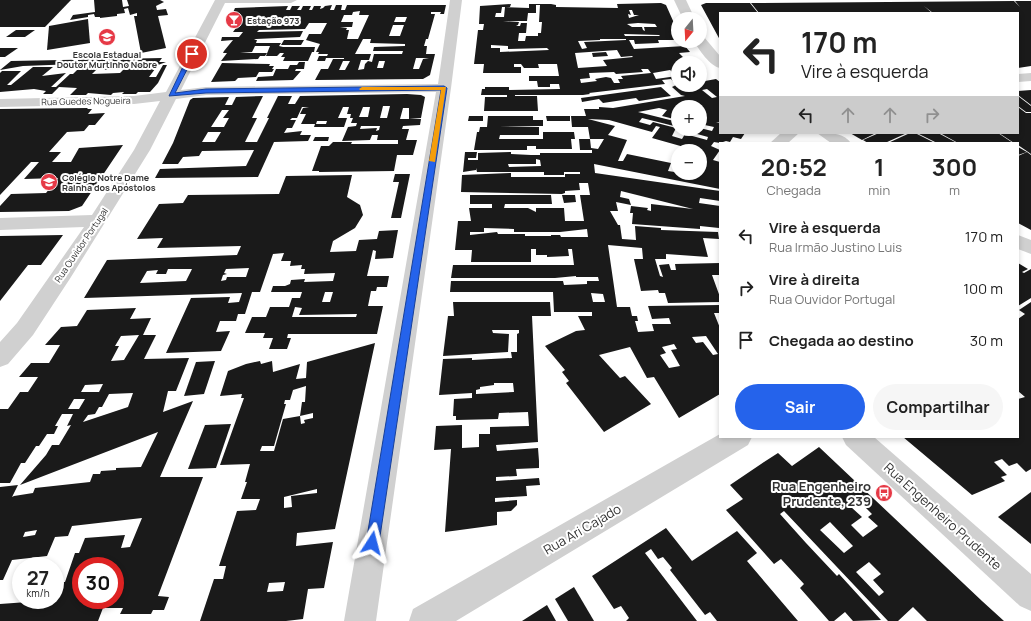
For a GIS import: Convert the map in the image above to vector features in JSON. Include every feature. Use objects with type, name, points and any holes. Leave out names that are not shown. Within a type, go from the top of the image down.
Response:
[{"type":"street","points":[[221,0],[291,0]]},
{"type":"street","name":"Rua Ouvidor Portugal","points":[[0,358],[25,329],[98,221],[142,150],[221,0]]},
{"type":"street","points":[[360,621],[444,88],[456,0]]},
{"type":"street","points":[[680,0],[686,12]]},
{"type":"street","points":[[705,48],[719,63]]},
{"type":"street","points":[[1019,78],[1031,77]]},
{"type":"street","name":"Rua Guedes Nogueira","points":[[0,103],[134,100],[206,91],[444,88]]},
{"type":"street","points":[[779,142],[790,134]]},
{"type":"street","points":[[827,134],[841,142]]},
{"type":"street","points":[[0,224],[98,221]]},
{"type":"street","points":[[1019,242],[1031,248]]},
{"type":"street","name":"Rua Ari Cajado","points":[[425,621],[737,438]]},
{"type":"street","name":"Rua Engenheiro Prudente","points":[[856,438],[1031,595]]},
{"type":"building","points":[[0,0],[71,0],[45,27],[0,27]]},
{"type":"building","points":[[94,0],[122,0],[123,7],[129,6],[127,0],[160,0],[164,2],[156,6],[157,10],[166,9],[168,15],[158,16],[166,48],[141,53],[134,16],[137,16],[137,13],[130,15],[128,8],[124,9],[125,13],[117,14],[117,16],[100,18],[95,17],[94,14],[88,15],[88,17],[70,20],[73,15],[95,12]]},
{"type":"building","points":[[1014,1],[1020,7],[1015,1],[1031,1],[1031,66],[1019,68],[1019,12],[932,12],[924,6],[931,12],[758,12],[751,3]]},
{"type":"building","points":[[661,3],[666,5],[671,16],[671,40],[658,40],[659,43],[635,44],[634,40],[629,40],[634,49],[671,47],[687,48],[690,52],[679,53],[682,56],[671,56],[671,71],[653,73],[656,79],[671,77],[671,79],[662,80],[665,84],[583,95],[515,95],[537,96],[538,111],[484,111],[485,97],[507,97],[507,95],[481,95],[482,89],[485,89],[485,87],[509,87],[509,90],[560,89],[559,84],[550,84],[550,87],[538,87],[537,81],[529,81],[529,76],[559,76],[557,64],[538,64],[539,68],[524,68],[521,64],[514,64],[514,67],[521,67],[521,73],[483,73],[484,64],[474,64],[478,30],[483,30],[484,24],[479,24],[480,6],[511,4],[510,7],[505,7],[529,8],[529,4],[551,4],[556,5],[556,7],[618,8],[617,4]],"holes":[[[536,5],[540,5],[539,22],[542,22],[541,33],[538,33],[538,36],[526,36],[525,41],[518,41],[519,33],[526,33],[527,23],[521,23],[520,26],[516,26],[519,22],[503,21],[527,21],[528,13],[536,13]],[[502,7],[505,7],[504,17],[495,17],[496,13],[501,13]],[[629,10],[632,10],[634,15],[639,15],[629,18],[628,14],[631,15]],[[627,24],[655,24],[657,27],[644,27],[645,31],[642,27],[632,27]],[[624,34],[660,36],[625,36]],[[600,39],[626,39],[584,42],[587,48],[582,49],[578,41]],[[491,45],[508,46],[508,49],[547,48],[549,50],[500,52],[500,48],[491,48]],[[617,50],[621,57],[633,57],[603,60],[607,66],[578,68],[575,53]],[[641,69],[648,69],[651,73],[621,76],[623,79],[618,79],[620,83],[614,83],[611,78],[606,77],[595,79],[597,81],[581,83],[580,79],[590,78],[589,73],[614,72],[616,74],[643,72]]]},
{"type":"building","points":[[706,3],[750,3],[757,12],[719,12],[719,38],[707,16],[707,12],[705,12],[701,5]]},
{"type":"building","points":[[332,5],[330,10],[334,10],[336,5],[342,5],[341,10],[345,10],[347,5],[446,5],[444,14],[440,14],[441,12],[431,12],[431,14],[435,14],[428,39],[426,39],[424,46],[427,46],[426,54],[435,54],[430,75],[423,79],[315,80],[321,69],[328,69],[333,59],[344,59],[326,58],[325,61],[317,61],[319,56],[327,56],[328,54],[318,54],[319,52],[316,52],[320,44],[306,40],[309,34],[321,34],[327,23],[309,23],[305,29],[259,30],[257,32],[303,31],[300,37],[254,40],[257,40],[256,43],[281,43],[279,46],[283,47],[315,47],[314,52],[312,52],[308,61],[283,61],[285,57],[281,57],[284,53],[280,53],[277,56],[266,56],[270,46],[255,46],[252,52],[240,53],[267,53],[265,56],[260,56],[258,59],[221,61],[227,53],[223,53],[224,51],[233,40],[221,41],[222,37],[239,37],[243,32],[233,32],[236,28],[233,28],[236,24],[228,24],[235,8],[288,6],[286,10],[290,10],[292,6],[300,6],[297,10],[301,10],[303,6],[311,6],[309,10],[312,10],[314,6],[321,6],[320,9],[325,6]],"holes":[[[360,11],[359,15],[369,15],[358,39],[347,39],[349,30],[346,30],[347,28],[340,27],[352,27],[353,22],[341,22],[344,15],[352,15],[353,12]],[[265,16],[261,22],[252,23],[257,17]],[[396,17],[407,17],[405,22],[394,22]],[[393,25],[404,25],[400,36],[389,36]],[[363,39],[371,39],[370,43],[405,44],[405,46],[374,47],[373,51],[403,51],[402,54],[374,54],[372,62],[368,61],[365,64],[364,69],[358,70],[361,60],[369,60],[371,54],[355,54]],[[416,58],[429,58],[423,59],[419,69],[413,69]],[[343,61],[350,61],[345,70],[339,70]],[[379,61],[385,61],[383,68],[377,68]]]},
{"type":"building","points":[[88,19],[90,43],[47,50],[49,26]]},
{"type":"building","points":[[16,30],[35,30],[25,37],[6,37]]},
{"type":"building","points":[[284,40],[304,40],[301,45],[281,45]]},
{"type":"building","points":[[0,48],[18,48],[5,57],[0,57]]},
{"type":"building","points":[[606,52],[608,56],[593,57],[592,53]]},
{"type":"building","points":[[162,58],[159,62],[166,62],[158,65],[149,77],[156,77],[163,65],[167,65],[158,83],[150,92],[122,94],[124,92],[113,93],[111,95],[88,93],[86,95],[70,95],[77,88],[59,87],[52,94],[43,94],[46,91],[34,89],[0,92],[0,73],[2,71],[21,71],[7,85],[11,85],[33,67],[53,67],[42,76],[66,73],[51,87],[56,87],[80,67],[73,67],[76,64],[23,66],[0,70],[11,61]],"holes":[[[104,62],[124,63],[121,66],[104,66],[103,68],[106,68],[104,70],[123,70],[120,73],[92,74],[99,67],[82,67],[86,64]]]},
{"type":"building","points":[[299,62],[305,62],[304,69],[296,69],[295,71],[301,71],[293,80],[256,81],[258,77],[273,76],[276,69],[288,69],[290,65],[297,65]]},
{"type":"building","points":[[222,63],[270,64],[269,66],[274,66],[272,69],[274,69],[272,72],[259,72],[256,77],[238,78],[235,81],[211,82]]},
{"type":"building","points":[[716,79],[719,81],[719,122],[716,122],[719,123],[719,134],[744,134],[741,139],[733,137],[730,142],[714,142],[711,146],[719,150],[713,160],[719,162],[719,189],[675,180],[707,180],[707,144],[673,144],[652,138],[660,127],[656,126],[652,132],[609,120],[588,119],[615,126],[608,135],[627,140],[618,161],[623,161],[627,154],[671,163],[668,171],[671,171],[671,179],[594,164],[595,173],[719,191],[719,201],[700,198],[699,203],[719,206],[719,228],[700,226],[700,229],[632,224],[633,213],[630,213],[631,206],[648,208],[647,210],[651,211],[651,204],[693,209],[621,191],[620,197],[629,199],[631,205],[616,202],[618,211],[610,211],[618,225],[620,225],[622,239],[636,240],[635,226],[661,228],[661,230],[718,232],[719,239],[703,238],[708,257],[666,254],[666,259],[655,259],[660,276],[663,277],[659,265],[669,264],[671,270],[676,270],[675,264],[719,263],[719,275],[712,275],[719,294],[719,302],[668,303],[665,293],[659,293],[658,290],[641,291],[634,259],[643,259],[642,248],[608,245],[617,307],[630,307],[632,316],[637,316],[638,321],[635,321],[638,332],[654,331],[652,324],[671,324],[669,318],[652,319],[648,306],[719,305],[719,313],[714,313],[719,326],[719,395],[679,418],[654,377],[647,378],[630,347],[599,355],[620,378],[625,376],[651,404],[604,432],[566,383],[569,381],[562,372],[565,370],[545,346],[576,331],[585,330],[578,316],[592,316],[592,312],[554,312],[553,292],[450,292],[451,281],[563,281],[564,285],[587,284],[587,281],[599,281],[598,277],[576,276],[555,278],[451,278],[453,265],[574,265],[572,249],[568,249],[569,256],[547,257],[547,255],[536,255],[536,249],[531,249],[531,262],[471,262],[472,250],[455,250],[458,221],[471,221],[469,208],[492,208],[492,204],[470,204],[470,195],[551,195],[552,204],[505,204],[504,208],[528,208],[536,212],[536,208],[564,208],[565,221],[584,221],[580,195],[590,195],[588,183],[579,183],[580,190],[565,191],[565,193],[562,194],[461,192],[462,175],[511,173],[511,177],[565,177],[565,174],[580,174],[580,172],[564,172],[564,175],[544,175],[544,172],[477,172],[476,168],[476,170],[463,172],[465,152],[477,152],[476,158],[468,158],[468,160],[478,160],[478,153],[511,152],[511,154],[540,155],[540,153],[592,153],[592,150],[580,150],[579,139],[590,139],[588,127],[572,127],[571,116],[586,116],[584,109],[599,109],[599,107],[613,108],[685,96],[678,92],[704,92],[712,98],[717,97],[707,89],[707,81]],"holes":[[[590,139],[604,139],[598,149],[591,148]],[[536,159],[540,160],[541,166],[509,167],[508,164],[536,164]],[[484,228],[514,229],[514,232],[560,232],[587,229],[588,237],[561,237],[560,235],[525,236],[525,234],[498,234],[497,232],[470,235],[470,232],[484,232]],[[591,293],[603,294],[605,302],[593,302]],[[706,336],[718,354],[713,355],[703,342],[696,343],[692,337]],[[674,344],[677,349],[671,350],[680,366],[669,368],[660,355],[666,353],[662,347]]]},
{"type":"building","points":[[661,87],[671,96],[639,101],[636,98],[603,103],[599,99],[582,102],[581,98]]},
{"type":"building","points":[[1031,90],[1031,105],[1019,96],[1019,91]]},
{"type":"building","points":[[407,94],[421,95],[425,97],[421,118],[409,119],[421,119],[420,125],[403,126],[402,129],[409,129],[406,140],[417,140],[413,155],[397,155],[394,171],[312,171],[321,146],[329,146],[333,142],[352,142],[351,144],[398,144],[398,140],[377,140],[378,135],[372,135],[370,140],[342,141],[348,127],[356,126],[357,123],[351,123],[353,118],[350,118],[351,114],[347,114],[349,107],[343,107],[338,118],[347,118],[344,127],[314,127],[315,124],[301,124],[306,114],[300,114],[303,108],[309,107],[302,107],[297,118],[292,118],[290,120],[296,120],[292,128],[287,128],[284,133],[302,131],[300,135],[311,135],[308,141],[274,142],[258,177],[155,178],[160,169],[246,166],[254,150],[202,151],[199,156],[183,157],[178,164],[162,164],[173,143],[190,100],[193,98],[229,97],[225,105],[232,105],[236,97],[263,96],[252,118],[257,118],[245,142],[257,142],[278,96],[292,96],[288,104],[295,104],[300,96]],"holes":[[[383,106],[390,106],[387,118],[380,118]],[[363,107],[370,107],[368,117],[359,117]],[[403,108],[409,108],[409,119],[400,119]],[[222,110],[229,110],[223,118],[229,118],[224,127],[211,127]],[[317,121],[327,121],[326,124],[316,124]],[[361,126],[380,126],[379,130],[376,131],[377,128],[360,129]],[[208,132],[221,132],[215,142],[202,142]]]},
{"type":"building","points":[[1019,97],[1031,106],[1031,112],[1026,112],[1019,107]]},
{"type":"building","name":"Colégio Notre Dame Rainha dos Apóstolos","points":[[88,108],[87,109],[92,109],[88,114],[105,113],[95,125],[89,125],[84,131],[67,132],[49,152],[61,152],[52,162],[71,162],[79,148],[123,145],[82,206],[69,211],[0,212],[0,206],[11,194],[46,193],[58,178],[24,179],[39,162],[31,162],[0,195],[0,109]]},
{"type":"building","points":[[1019,108],[1026,113],[1031,113],[1031,154],[1019,146],[1019,142],[1012,142],[1000,134],[1019,134]]},
{"type":"building","points":[[469,116],[483,116],[483,121],[468,121]]},
{"type":"building","points":[[488,116],[533,116],[533,120],[543,120],[543,126],[499,126],[539,127],[539,135],[500,135],[499,139],[543,139],[543,132],[574,132],[575,139],[571,139],[572,149],[536,149],[536,146],[527,146],[527,150],[474,150],[477,132],[479,132],[480,127],[487,127]]},
{"type":"building","points":[[546,116],[570,116],[570,121],[547,121]]},
{"type":"building","points":[[852,134],[874,134],[862,140]]},
{"type":"building","points":[[877,134],[905,134],[887,142],[866,142],[863,140]]},
{"type":"building","points":[[908,134],[917,134],[933,142],[890,142]]},
{"type":"building","points":[[919,134],[940,134],[955,142],[935,142]]},
{"type":"building","points":[[942,134],[1000,134],[1012,142],[956,142]]},
{"type":"building","points":[[315,137],[329,137],[328,141],[313,141]]},
{"type":"building","points":[[1019,148],[1027,152],[1019,155]]},
{"type":"building","points":[[1027,152],[1031,155],[1031,230],[1019,224],[1019,156]]},
{"type":"building","points":[[395,174],[410,174],[401,218],[391,218],[399,182],[393,182]]},
{"type":"building","points":[[352,175],[347,197],[360,205],[363,215],[355,228],[333,241],[330,252],[356,251],[359,240],[377,239],[379,231],[398,230],[393,258],[375,259],[376,251],[373,250],[367,276],[389,276],[387,287],[377,287],[376,291],[371,291],[368,306],[383,306],[377,334],[288,334],[287,338],[291,338],[287,349],[269,349],[273,338],[263,338],[265,333],[245,333],[252,317],[266,317],[270,307],[289,307],[292,298],[300,298],[302,292],[271,292],[273,286],[285,286],[290,284],[291,280],[305,279],[304,282],[333,281],[335,273],[304,274],[305,269],[301,269],[302,265],[290,266],[291,261],[281,261],[284,253],[273,254],[260,292],[252,292],[245,314],[238,314],[236,321],[220,321],[216,332],[230,331],[221,351],[166,353],[191,298],[230,297],[228,303],[239,302],[242,293],[84,298],[107,260],[237,255],[241,246],[157,248],[163,238],[137,239],[159,204],[183,203],[188,195],[279,194],[286,176]],"holes":[[[249,268],[246,277],[227,277],[226,280],[221,281],[223,275],[227,274],[224,273],[226,269]],[[168,269],[192,269],[186,281],[140,283],[147,271],[158,270],[156,274],[166,274]],[[325,292],[333,292],[330,302],[322,302]],[[295,307],[302,308],[299,315],[357,314],[356,317],[292,317]]]},
{"type":"building","points":[[562,195],[575,195],[576,202],[564,203]]},
{"type":"building","points":[[63,235],[41,265],[28,265],[0,301],[0,236]]},
{"type":"building","points":[[1019,264],[1028,269],[1022,272],[1024,273],[1031,269],[1031,298],[1019,305]]},
{"type":"building","points":[[453,302],[550,302],[551,316],[532,316],[538,442],[496,445],[497,451],[538,448],[539,468],[516,469],[517,476],[496,477],[496,481],[539,478],[540,485],[526,486],[527,496],[495,498],[495,502],[517,500],[517,505],[511,511],[497,512],[497,525],[445,532],[451,449],[434,450],[436,426],[462,425],[462,448],[479,447],[479,434],[490,434],[490,427],[529,426],[528,412],[499,413],[498,419],[456,420],[456,416],[453,416],[454,399],[472,398],[472,393],[439,395],[443,359],[472,358],[472,360],[512,358],[511,352],[517,352],[517,334],[519,333],[519,330],[492,330],[493,333],[509,334],[508,352],[443,356],[448,316],[454,316]],"holes":[[[494,383],[513,383],[514,392],[476,394],[476,390],[480,389],[480,387],[494,385]]]},
{"type":"building","points":[[1031,302],[1031,469],[1026,472],[1017,463],[1009,466],[1002,459],[994,462],[1007,475],[1001,477],[1005,481],[972,495],[904,438],[1019,438],[1019,399],[1025,397],[1019,392],[1019,318],[1025,314],[1019,310]]},
{"type":"building","points":[[136,308],[130,319],[151,318],[143,335],[156,335],[144,359],[189,358],[176,391],[168,391],[163,412],[193,401],[160,477],[203,477],[158,596],[169,597],[164,610],[153,610],[151,614],[120,614],[124,609],[124,557],[74,557],[75,553],[79,553],[85,538],[125,535],[121,548],[130,547],[142,518],[72,526],[68,536],[55,537],[47,556],[12,557],[3,580],[0,580],[0,487],[18,485],[12,497],[33,493],[35,488],[90,482],[93,474],[100,474],[101,471],[116,470],[116,468],[141,467],[158,432],[20,485],[46,455],[52,445],[59,445],[71,425],[67,426],[73,414],[62,414],[55,426],[58,426],[54,434],[47,434],[39,446],[36,446],[25,463],[21,463],[10,483],[0,483],[0,409],[8,409],[20,392],[28,392],[38,377],[19,377],[31,363],[49,363],[60,345],[45,345],[61,327],[77,326],[87,310]],"holes":[[[139,335],[124,360],[111,361],[119,346],[115,346],[121,336]],[[103,384],[99,392],[81,392],[85,385]],[[133,393],[128,407],[83,422],[88,415],[95,414],[99,407],[102,407],[109,394]],[[74,399],[85,399],[79,409],[68,409]],[[37,530],[35,535],[23,537],[25,532]]]},
{"type":"building","points":[[375,343],[335,529],[297,533],[296,546],[333,542],[324,588],[308,589],[303,619],[286,621],[200,621],[214,579],[223,579],[226,566],[219,566],[237,511],[256,510],[260,499],[241,499],[247,482],[245,482],[250,464],[220,465],[244,398],[241,398],[242,394],[220,396],[228,371],[246,364],[260,361],[261,364],[272,361],[273,372],[300,364],[296,379],[306,378],[307,362]],"holes":[[[306,386],[305,402],[302,402],[300,416],[283,419],[274,451],[260,451],[262,446],[274,446],[286,404],[284,404],[285,400],[290,400],[293,390]],[[313,413],[313,418],[304,420],[305,423],[301,424],[300,416]],[[317,489],[317,493],[291,496],[292,507],[284,508],[284,497]],[[285,582],[283,591],[267,592],[269,583]]]},
{"type":"building","points":[[215,361],[204,394],[184,396],[196,362]]},
{"type":"building","points":[[231,424],[216,468],[188,469],[205,425]]},
{"type":"building","points":[[819,447],[1004,621],[927,621],[913,607],[898,621],[888,621],[784,511],[780,514],[837,576],[839,574],[881,620],[853,621],[845,612],[834,621],[829,621],[800,588],[804,584],[781,559],[774,564],[726,510],[743,499],[730,485],[764,462],[778,453],[792,466]],"holes":[[[859,501],[872,514],[868,517],[878,526],[863,537],[851,525],[862,517],[851,507]],[[830,522],[853,546],[844,553],[820,530]],[[869,562],[881,574],[873,580],[884,592],[879,596],[856,572]]]},
{"type":"building","points":[[1031,492],[1031,544],[998,517]]},
{"type":"building","points":[[666,528],[692,561],[737,531],[757,553],[747,561],[798,621],[717,621],[710,612],[705,615],[670,570],[672,568],[663,557],[658,559],[651,549],[645,553],[697,621],[626,621],[629,618],[621,606],[614,609],[592,576]]},
{"type":"building","points":[[72,562],[72,609],[103,609],[98,621],[0,621],[0,604],[12,603],[12,609],[64,609],[65,582]]},
{"type":"building","points":[[574,587],[594,621],[568,621],[555,599]]},
{"type":"building","points":[[547,605],[556,621],[522,621]]},
{"type":"slow traffic","points":[[362,89],[444,88],[433,161]]},
{"type":"place","name":"Estação 973","points":[[234,20]]},
{"type":"place","name":"Escola Estadual Doutor Murtinho Nobre","points":[[107,37]]},
{"type":"place","name":"Colégio Notre Dame Rainha dos Apóstolos","points":[[49,182]]},
{"type":"place","name":"Rua Engenheiro Prudente, 239","points":[[884,493]]},
{"type":"route","points":[[192,54],[171,95],[206,91],[444,88],[372,543]]}]
